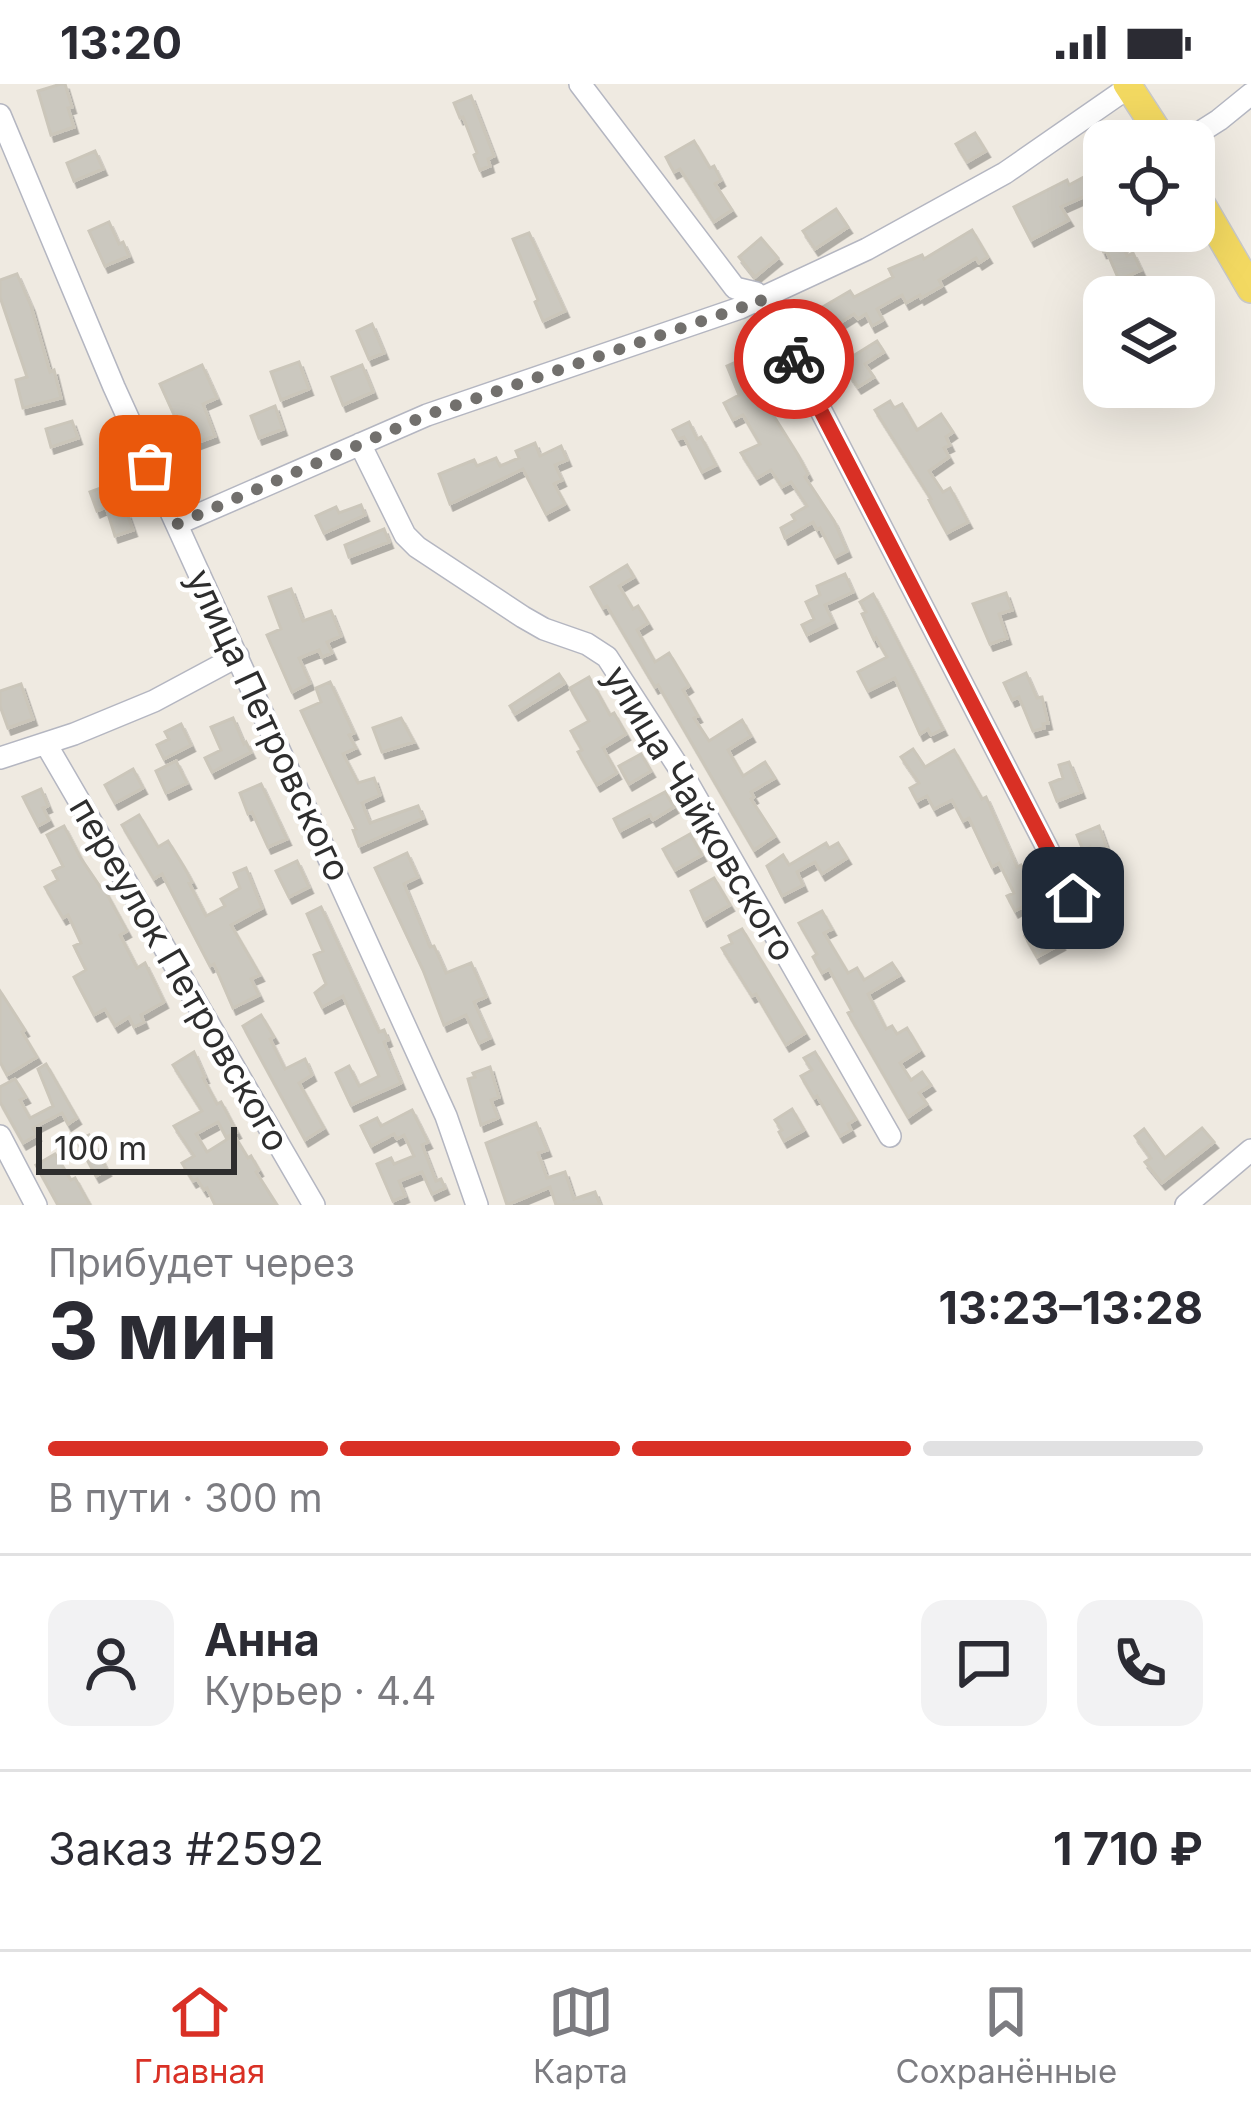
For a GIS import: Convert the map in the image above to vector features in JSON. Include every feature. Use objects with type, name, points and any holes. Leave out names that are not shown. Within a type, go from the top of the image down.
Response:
[{"type":"main road","points":[[1128,86],[1150,120]]},
{"type":"main road","points":[[1215,227],[1251,289]]},
{"type":"street","points":[[580,84],[735,288],[756,293],[760,299],[1073,898]]},
{"type":"street","points":[[177,524],[427,415],[760,299],[867,249],[1005,173],[1128,86]]},
{"type":"street","points":[[1215,123],[1251,94]]},
{"type":"street","name":"улица Петровского","points":[[0,115],[114,387],[446,1116],[477,1205]]},
{"type":"street","name":"улица Чайковского","points":[[360,444],[405,535],[417,547],[523,617],[607,657],[681,771],[890,1136]]},
{"type":"street","points":[[0,758],[154,701],[238,656]]},
{"type":"street","name":"переулок Петровского","points":[[46,744],[314,1205]]},
{"type":"street","points":[[0,1136],[36,1205]]},
{"type":"street","points":[[1186,1205],[1251,1150]]},
{"type":"building","points":[[65,84],[72,107],[68,108],[74,127],[51,135],[38,91]]},
{"type":"building","points":[[471,96],[494,156],[488,159],[490,166],[480,170],[454,103]]},
{"type":"building","points":[[975,133],[986,151],[967,162],[956,144]]},
{"type":"building","points":[[694,141],[710,168],[714,166],[721,180],[715,184],[732,210],[714,222],[680,169],[674,172],[666,157]]},
{"type":"building","points":[[95,151],[103,169],[74,181],[67,163]]},
{"type":"building","points":[[1083,177],[1083,197],[1061,207],[1069,220],[1031,240],[1014,207],[1067,180],[1069,185]]},
{"type":"building","points":[[836,209],[848,227],[815,249],[803,231]]},
{"type":"building","points":[[109,222],[129,256],[105,266],[89,231]]},
{"type":"building","points":[[972,230],[988,257],[979,263],[976,258],[939,280],[942,286],[921,298],[906,303],[902,295],[877,309],[883,320],[872,326],[866,314],[858,319],[854,314],[835,326],[853,356],[877,341],[884,352],[865,364],[874,377],[858,387],[809,315],[850,291],[854,297],[893,277],[889,269],[922,255],[924,259]]},
{"type":"building","points":[[529,233],[565,311],[543,321],[513,239]]},
{"type":"building","points":[[761,238],[778,258],[755,277],[739,257]]},
{"type":"building","points":[[1107,252],[1133,253],[1141,270],[1117,276]]},
{"type":"building","points":[[17,274],[61,398],[23,408],[16,380],[27,377],[0,297],[0,280]]},
{"type":"building","points":[[372,324],[384,353],[369,359],[357,331]]},
{"type":"building","points":[[743,359],[847,551],[835,557],[813,522],[785,538],[781,528],[807,506],[791,482],[782,487],[771,470],[757,478],[741,453],[760,444],[743,415],[733,420],[724,403],[739,395],[727,366]]},
{"type":"building","points":[[299,362],[309,389],[281,400],[271,372]]},
{"type":"building","points":[[202,365],[217,398],[203,404],[215,436],[188,446],[160,384]]},
{"type":"building","points":[[362,365],[373,392],[343,405],[332,377]]},
{"type":"building","points":[[890,401],[894,408],[902,404],[917,430],[941,414],[953,432],[946,437],[950,445],[944,448],[949,457],[929,471],[943,492],[950,488],[968,522],[947,533],[875,410]]},
{"type":"building","points":[[275,406],[283,429],[259,438],[251,416]]},
{"type":"building","points":[[72,421],[78,438],[51,447],[46,429]]},
{"type":"building","points":[[689,422],[716,465],[702,472],[684,437],[678,439],[673,430]]},
{"type":"building","points":[[535,443],[540,456],[561,446],[567,460],[555,465],[562,480],[554,484],[565,504],[546,514],[523,469],[450,504],[439,474],[474,460],[477,466],[496,458],[500,466],[519,458],[516,451]]},
{"type":"building","points":[[112,484],[133,530],[115,536],[106,507],[97,511],[90,492]]},
{"type":"building","points":[[361,505],[365,515],[324,533],[316,516],[336,507],[339,513]]},
{"type":"building","points":[[384,529],[389,542],[349,557],[345,545]]},
{"type":"building","points":[[627,565],[634,577],[619,586],[648,623],[637,630],[655,662],[669,653],[689,686],[683,690],[709,741],[742,720],[751,736],[728,750],[743,776],[765,762],[775,778],[751,792],[775,836],[754,850],[658,685],[655,687],[591,587]]},
{"type":"building","points":[[845,574],[853,592],[825,605],[833,622],[807,635],[802,625],[814,619],[806,602],[820,595],[817,586]]},
{"type":"building","points":[[291,589],[303,621],[331,611],[341,636],[327,642],[332,653],[322,657],[319,650],[299,658],[310,683],[292,692],[267,635],[281,629],[269,597]]},
{"type":"building","points":[[1006,593],[1012,610],[999,614],[1007,638],[990,644],[973,604]]},
{"type":"building","points":[[873,594],[943,729],[931,735],[928,729],[920,734],[895,678],[868,691],[858,672],[887,657],[862,614],[866,612],[860,602]]},
{"type":"building","points":[[1026,673],[1037,698],[1042,697],[1048,723],[1033,731],[1019,697],[1012,700],[1004,683]]},
{"type":"building","points":[[559,674],[565,683],[515,714],[510,706]]},
{"type":"building","points":[[589,677],[626,734],[603,748],[617,773],[597,785],[571,731],[589,721],[570,688]]},
{"type":"building","points":[[330,682],[354,733],[349,735],[356,748],[343,754],[358,783],[374,778],[380,795],[362,803],[370,823],[418,806],[423,818],[359,846],[356,829],[301,711],[321,702],[316,688]]},
{"type":"building","points":[[21,684],[33,719],[8,728],[0,691]]},
{"type":"building","points":[[233,718],[251,752],[212,772],[205,758],[221,750],[211,727]]},
{"type":"building","points":[[401,718],[414,742],[382,752],[373,728]]},
{"type":"building","points":[[181,724],[191,745],[164,759],[157,745],[169,739],[165,732]]},
{"type":"building","points":[[913,749],[925,767],[954,750],[982,799],[986,797],[1017,867],[1021,865],[1061,944],[1037,957],[1025,936],[1035,930],[1022,907],[1015,911],[1007,896],[1014,893],[999,863],[992,867],[969,818],[963,821],[952,800],[934,809],[927,796],[917,801],[910,788],[919,783],[901,757]]},
{"type":"building","points":[[641,754],[651,771],[629,784],[619,766]]},
{"type":"building","points":[[176,761],[187,783],[166,793],[156,771]]},
{"type":"building","points":[[1069,762],[1081,792],[1057,801],[1050,783],[1063,778],[1059,765]]},
{"type":"building","points":[[133,769],[143,788],[115,803],[105,785]]},
{"type":"building","points":[[261,784],[287,839],[268,847],[240,793]]},
{"type":"building","points":[[41,789],[49,820],[38,826],[23,797]]},
{"type":"building","points":[[665,792],[674,807],[620,831],[614,819]]},
{"type":"building","points":[[139,815],[158,847],[168,841],[206,916],[225,906],[221,899],[240,888],[234,873],[246,868],[262,908],[231,925],[260,975],[251,979],[259,995],[233,1008],[214,964],[210,966],[162,874],[154,879],[122,825]]},
{"type":"building","points":[[64,826],[127,931],[120,935],[137,968],[145,963],[164,1002],[141,1015],[144,1022],[134,1027],[129,1017],[115,1026],[105,1009],[94,1015],[74,977],[86,970],[74,946],[81,943],[68,915],[63,918],[45,887],[58,880],[53,871],[63,866],[47,835]]},
{"type":"building","points":[[1099,826],[1115,871],[1101,875],[1090,847],[1083,850],[1077,835]]},
{"type":"building","points":[[690,834],[702,855],[675,870],[663,849]]},
{"type":"building","points":[[826,843],[829,848],[838,843],[847,858],[822,874],[815,862],[797,872],[803,885],[782,896],[767,866],[783,855],[789,865]]},
{"type":"building","points":[[407,853],[418,877],[404,884],[430,947],[434,946],[446,973],[471,963],[486,997],[474,1002],[490,1038],[479,1043],[466,1015],[444,1025],[375,868]]},
{"type":"building","points":[[297,861],[309,887],[289,897],[276,871]]},
{"type":"building","points":[[714,878],[730,905],[704,920],[691,891]]},
{"type":"building","points":[[321,907],[379,1032],[384,1030],[388,1040],[384,1042],[401,1083],[351,1105],[336,1073],[349,1066],[359,1086],[379,1076],[343,996],[322,1007],[315,993],[326,984],[314,955],[323,951],[307,914]]},
{"type":"building","points":[[822,911],[832,929],[824,933],[848,973],[857,968],[864,980],[892,963],[900,975],[868,994],[886,1029],[892,1026],[897,1034],[907,1028],[920,1050],[900,1063],[911,1080],[922,1072],[931,1085],[919,1093],[927,1104],[908,1117],[848,1013],[852,1011],[829,969],[822,973],[813,957],[817,954],[799,923]]},
{"type":"building","points":[[742,929],[805,1033],[786,1045],[722,948],[732,943],[729,936]]},
{"type":"building","points":[[0,991],[37,1057],[7,1075],[0,1062]]},
{"type":"building","points":[[261,1015],[285,1069],[305,1059],[312,1075],[299,1083],[324,1128],[305,1140],[243,1026]]},
{"type":"building","points":[[194,1052],[203,1078],[237,1132],[226,1137],[218,1122],[196,1134],[207,1152],[234,1135],[277,1205],[215,1205],[207,1188],[193,1181],[182,1163],[194,1156],[174,1126],[202,1111],[173,1065]]},
{"type":"building","points":[[815,1052],[856,1119],[848,1124],[851,1130],[840,1136],[801,1076],[812,1070],[804,1058]]},
{"type":"building","points":[[46,1064],[77,1118],[68,1124],[62,1113],[33,1128],[37,1135],[23,1143],[0,1102],[0,1087],[15,1079],[26,1097],[20,1100],[30,1118],[53,1106],[38,1069]]},
{"type":"building","points":[[490,1067],[499,1097],[491,1100],[498,1118],[481,1125],[468,1079]]},
{"type":"building","points":[[792,1109],[804,1130],[784,1141],[775,1120]]},
{"type":"building","points":[[412,1110],[428,1142],[422,1145],[436,1181],[441,1179],[445,1188],[432,1194],[422,1172],[399,1181],[405,1196],[393,1201],[377,1164],[414,1156],[404,1135],[397,1139],[394,1134],[371,1146],[361,1126],[377,1118],[381,1126]]},
{"type":"building","points":[[536,1123],[547,1150],[538,1153],[547,1178],[565,1172],[574,1199],[595,1192],[600,1205],[556,1205],[550,1187],[507,1205],[486,1143]]},
{"type":"building","points":[[1202,1128],[1214,1142],[1162,1183],[1145,1162],[1151,1158],[1135,1136],[1144,1129],[1165,1158]]},
{"type":"building","points":[[89,1135],[107,1170],[96,1176],[77,1141]]},
{"type":"building","points":[[55,1154],[90,1205],[58,1205],[36,1165]]},
{"type":"way so far","points":[[150,466],[177,524],[427,415],[760,299],[794,359]]},
{"type":"route","points":[[794,359],[1073,898]]}]
